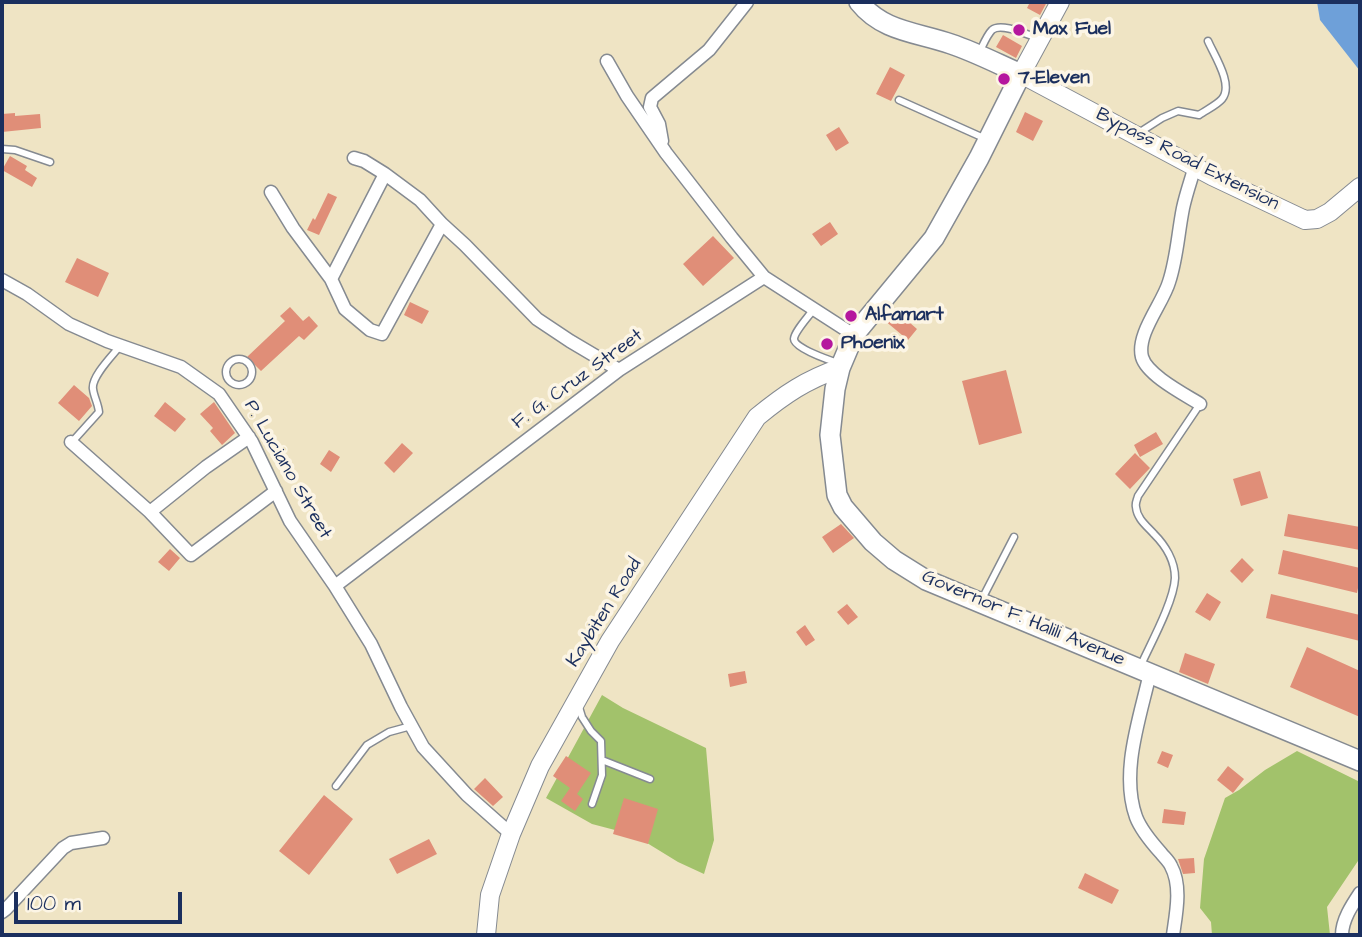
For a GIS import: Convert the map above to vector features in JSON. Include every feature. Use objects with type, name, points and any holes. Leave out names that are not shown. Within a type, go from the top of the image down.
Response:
[{"type":"main road","name":"Bypass Road Extension","points":[[859,2],[868,13],[885,24],[950,44],[1021,74]]},
{"type":"main road","name":"Governor F. Halili Avenue","points":[[1021,74],[934,238],[854,335],[835,389],[830,435],[837,495],[843,507],[873,542],[894,560],[926,580],[1360,761]]},
{"type":"street","points":[[663,146],[659,124],[650,107],[652,98],[709,50],[747,2]]},
{"type":"street","name":"Governor F. Halili Avenue","points":[[1021,74],[1060,2]]},
{"type":"street","points":[[607,61],[666,153],[764,277],[854,335]]},
{"type":"street","name":"Bypass Road Extension","points":[[1021,74],[1195,166],[1305,220],[1317,219],[1330,212],[1360,187]]},
{"type":"street","points":[[354,158],[385,174],[420,200],[537,319],[620,370]]},
{"type":"street","points":[[1195,166],[1183,207],[1169,285],[1141,345],[1142,359],[1150,370],[1200,404]]},
{"type":"street","points":[[331,279],[385,174]]},
{"type":"street","points":[[271,192],[293,228],[331,279],[345,309],[370,330],[382,334],[442,224]]},
{"type":"street","name":"F. G. Cruz Street","points":[[335,586],[620,370],[764,277]]},
{"type":"street","name":"P. Luciano Street","points":[[2,280],[69,324],[120,346],[181,367],[219,394],[249,437],[290,521],[371,643],[423,747],[467,795],[511,834]]},
{"type":"street","name":"Kaybiten Road","points":[[485,935],[490,895],[511,834],[540,766],[610,641],[757,417],[785,394],[819,375],[841,367]]},
{"type":"street","points":[[150,512],[249,437]]},
{"type":"street","points":[[71,442],[150,512],[191,555],[276,491]]},
{"type":"street","points":[[1144,671],[1130,784],[1137,818],[1151,842],[1171,865],[1174,874],[1176,910],[1173,935]]},
{"type":"street","points":[[2,912],[64,848],[71,843],[103,838]]},
{"type":"street","points":[[1342,935],[1350,908],[1360,893]]},
{"type":"lane","points":[[978,55],[991,31],[997,27],[1040,39]]},
{"type":"lane","points":[[1136,135],[1161,118],[1178,111],[1199,115],[1222,99],[1226,90],[1226,79],[1208,41]]},
{"type":"lane","points":[[899,100],[988,140]]},
{"type":"lane","points":[[2,149],[15,150],[50,162]]},
{"type":"lane","points":[[815,309],[799,329],[794,341],[799,347],[841,367]]},
{"type":"lane","points":[[71,442],[99,412],[93,381],[120,346]]},
{"type":"lane","points":[[235,359],[244,360],[251,366],[252,375],[247,383],[239,386],[230,382],[226,374],[228,365],[235,359]]},
{"type":"lane","points":[[219,394],[230,382]]},
{"type":"lane","points":[[1144,671],[1175,577],[1167,549],[1142,522],[1136,507],[1138,496],[1200,404]]},
{"type":"lane","points":[[981,603],[1014,537]]},
{"type":"lane","points":[[576,700],[582,717],[601,741],[602,775],[592,804]]},
{"type":"lane","points":[[337,786],[367,745],[389,732],[412,726]]},
{"type":"lane","points":[[602,760],[649,779]]},
{"type":"green space","points":[[602,695],[706,748],[714,840],[704,874],[678,862],[634,835],[592,824],[546,798]]},
{"type":"green space","points":[[1297,751],[1360,782],[1360,858],[1327,907],[1330,935],[1212,935],[1211,922],[1200,908],[1204,859],[1225,798]]},
{"type":"water","points":[[1317,2],[1360,2],[1360,71],[1320,20]]},
{"type":"building","points":[[1030,2],[1047,2],[1040,15],[1027,8]]},
{"type":"building","points":[[1003,35],[1022,46],[1016,58],[996,47]]},
{"type":"building","points":[[890,67],[905,75],[891,101],[876,94]]},
{"type":"building","points":[[1025,112],[1043,121],[1033,141],[1016,132]]},
{"type":"building","points":[[15,113],[15,116],[40,114],[41,128],[2,132],[2,114]]},
{"type":"building","points":[[839,127],[849,143],[836,151],[826,135]]},
{"type":"building","points":[[10,156],[27,166],[25,170],[37,178],[32,187],[2,170]]},
{"type":"building","points":[[328,193],[337,197],[319,235],[307,230]]},
{"type":"building","points":[[830,222],[838,234],[821,246],[812,234]]},
{"type":"building","points":[[713,236],[734,258],[703,286],[683,264]]},
{"type":"building","points":[[77,258],[109,273],[98,297],[65,282]]},
{"type":"building","points":[[410,302],[429,311],[422,324],[404,315]]},
{"type":"building","points":[[290,307],[303,321],[309,316],[318,326],[304,340],[299,336],[261,371],[247,357],[285,321],[280,316]]},
{"type":"building","points":[[894,309],[917,329],[908,340],[884,320]]},
{"type":"building","points":[[1006,370],[1022,433],[979,445],[962,381]]},
{"type":"building","points":[[74,385],[89,398],[92,406],[79,421],[58,403]]},
{"type":"building","points":[[165,402],[186,419],[175,432],[154,416]]},
{"type":"building","points":[[214,402],[235,433],[222,445],[210,431],[213,428],[200,414]]},
{"type":"building","points":[[1156,432],[1163,444],[1140,457],[1134,445]]},
{"type":"building","points":[[402,443],[413,453],[394,473],[384,463]]},
{"type":"building","points":[[329,450],[340,457],[331,472],[320,464]]},
{"type":"building","points":[[1135,453],[1150,468],[1130,489],[1115,474]]},
{"type":"building","points":[[1260,471],[1268,498],[1241,506],[1233,479]]},
{"type":"building","points":[[1288,514],[1360,527],[1360,550],[1284,536]]},
{"type":"building","points":[[841,524],[854,538],[833,553],[822,537]]},
{"type":"building","points":[[170,549],[180,558],[169,571],[158,562]]},
{"type":"building","points":[[1283,550],[1360,568],[1357,593],[1278,574]]},
{"type":"building","points":[[1242,558],[1254,570],[1242,583],[1230,571]]},
{"type":"building","points":[[1207,593],[1221,602],[1210,621],[1195,612]]},
{"type":"building","points":[[1271,594],[1360,615],[1360,641],[1266,618]]},
{"type":"building","points":[[847,604],[858,617],[848,625],[837,612]]},
{"type":"building","points":[[805,625],[815,640],[806,646],[796,632]]},
{"type":"building","points":[[1307,647],[1360,671],[1360,717],[1290,687]]},
{"type":"building","points":[[1185,653],[1215,664],[1208,684],[1179,672]]},
{"type":"building","points":[[745,671],[747,683],[730,687],[728,674]]},
{"type":"building","points":[[1162,751],[1173,755],[1168,768],[1157,763]]},
{"type":"building","points":[[566,756],[591,773],[577,794],[583,799],[575,811],[561,801],[570,788],[553,776]]},
{"type":"building","points":[[1228,766],[1244,779],[1233,793],[1217,780]]},
{"type":"building","points":[[485,778],[503,797],[493,806],[474,789]]},
{"type":"building","points":[[324,795],[353,819],[309,875],[279,851]]},
{"type":"building","points":[[624,798],[658,809],[648,844],[613,834]]},
{"type":"building","points":[[1164,809],[1186,812],[1184,825],[1162,823]]},
{"type":"building","points":[[429,839],[437,854],[397,874],[389,859]]},
{"type":"building","points":[[1194,858],[1195,873],[1183,874],[1178,859]]},
{"type":"building","points":[[1085,873],[1119,890],[1112,904],[1078,888]]},
{"type":"place","name":"Max Fuel","points":[[1019,30]]},
{"type":"place","name":"7-Eleven","points":[[1004,79]]},
{"type":"place","name":"Alfamart","points":[[851,316]]},
{"type":"place","name":"Phoenix","points":[[827,344]]}]
